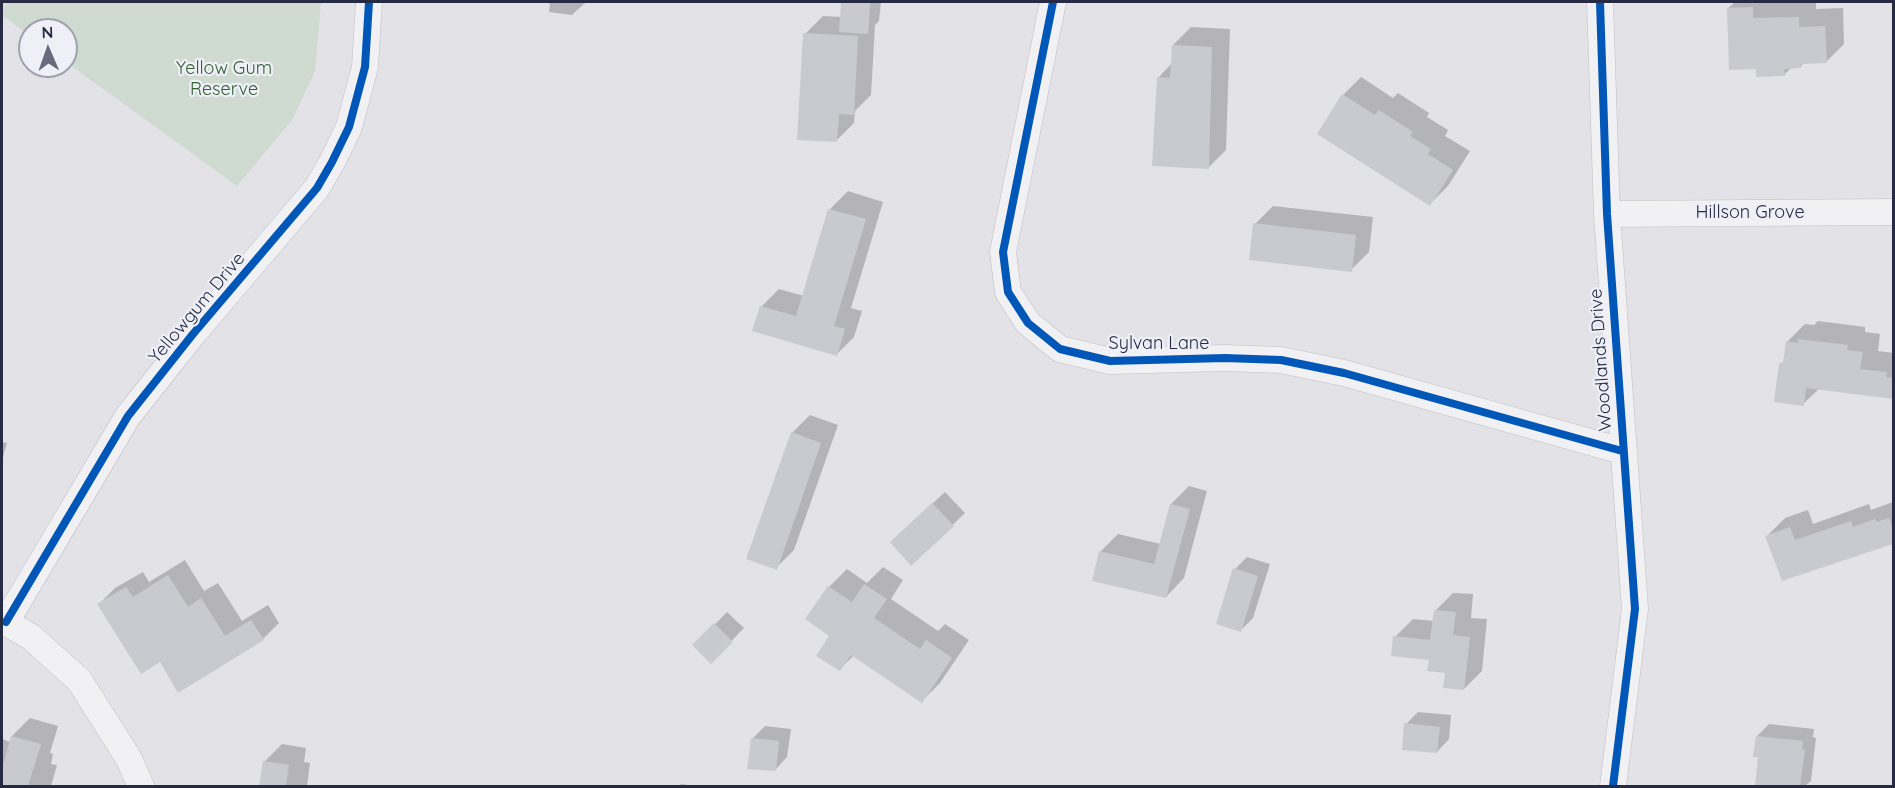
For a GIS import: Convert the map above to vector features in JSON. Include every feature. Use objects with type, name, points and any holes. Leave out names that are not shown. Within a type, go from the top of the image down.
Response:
[{"type":"street","name":"Yellowgum Drive","points":[[4,621],[128,416],[193,334],[317,188],[349,127],[365,67],[369,2]]},
{"type":"street","name":"Sylvan Lane","points":[[1053,2],[1003,252],[1008,292],[1028,323],[1060,349],[1110,361],[1225,358],[1281,360],[1344,373],[1622,451]]},
{"type":"street","name":"Woodlands Drive","points":[[1600,2],[1607,214],[1635,609],[1613,786]]},
{"type":"street","name":"Hillson Grove","points":[[1607,214],[1893,212]]},
{"type":"street","points":[[4,621],[31,637],[79,680],[129,759],[141,786]]},
{"type":"green space","name":"Yellow Gum Reserve","points":[[2,2],[321,2],[315,71],[292,120],[237,186],[78,71],[78,18],[18,18],[18,27],[2,15]]},
{"type":"building","points":[[841,2],[870,3],[868,34],[839,32]]},
{"type":"building","points":[[1753,7],[1753,18],[1799,17],[1799,27],[1825,26],[1827,63],[1801,64],[1801,68],[1784,69],[1785,76],[1756,77],[1756,69],[1729,70],[1727,8]]},
{"type":"building","points":[[803,33],[858,36],[854,115],[839,114],[837,142],[797,140]]},
{"type":"building","points":[[1172,45],[1212,47],[1209,169],[1152,166],[1157,77],[1170,78]]},
{"type":"building","points":[[1342,94],[1375,115],[1379,110],[1413,132],[1410,136],[1431,149],[1428,154],[1453,170],[1430,206],[1317,134]]},
{"type":"building","points":[[828,209],[866,219],[834,326],[845,329],[837,356],[752,331],[760,306],[796,316]]},
{"type":"building","points":[[1253,223],[1356,235],[1352,272],[1249,260]]},
{"type":"building","points":[[1798,339],[1848,345],[1847,350],[1863,352],[1860,369],[1887,372],[1886,377],[1893,378],[1893,399],[1806,388],[1804,406],[1774,402],[1779,363],[1783,363],[1786,341],[1798,343]]},
{"type":"building","points":[[791,432],[821,443],[777,570],[746,559]]},
{"type":"building","points":[[932,503],[954,526],[911,566],[890,542]]},
{"type":"building","points":[[1170,504],[1190,509],[1166,598],[1092,581],[1099,551],[1154,564]]},
{"type":"building","points":[[1889,518],[1893,530],[1893,544],[1782,581],[1765,536],[1790,527],[1795,540],[1851,521],[1853,527],[1875,519],[1876,522]]},
{"type":"building","points":[[1233,568],[1258,576],[1241,632],[1216,624]]},
{"type":"building","points":[[168,575],[188,607],[201,598],[225,636],[251,620],[264,640],[178,693],[160,662],[141,674],[97,604],[126,587],[133,597]]},
{"type":"building","points":[[864,584],[887,599],[874,618],[920,649],[926,640],[952,658],[922,703],[851,655],[840,671],[816,656],[829,636],[805,619],[828,586],[852,602]]},
{"type":"building","points":[[1434,610],[1456,612],[1453,635],[1470,637],[1464,690],[1443,688],[1445,673],[1427,671],[1429,660],[1391,656],[1393,636],[1430,640]]},
{"type":"building","points":[[714,623],[733,642],[711,664],[692,645]]},
{"type":"building","points":[[1404,723],[1440,727],[1437,753],[1402,750]]},
{"type":"building","points":[[11,736],[41,744],[28,786],[2,786],[2,769]]},
{"type":"building","points":[[1756,736],[1803,741],[1802,749],[1805,750],[1800,786],[1755,786],[1758,757],[1753,757]]},
{"type":"building","points":[[751,738],[779,741],[776,771],[747,769]]},
{"type":"building","points":[[263,761],[289,765],[286,786],[259,786]]},
{"type":"cycle path","points":[[6,622],[128,416],[193,334],[317,188],[349,127],[365,67],[369,2]]},
{"type":"cycle path","points":[[1053,2],[1003,252],[1008,292],[1028,323],[1060,349],[1110,361],[1225,358],[1281,360],[1344,373],[1622,451]]},
{"type":"cycle path","points":[[1600,2],[1607,214],[1635,609],[1613,786]]}]
